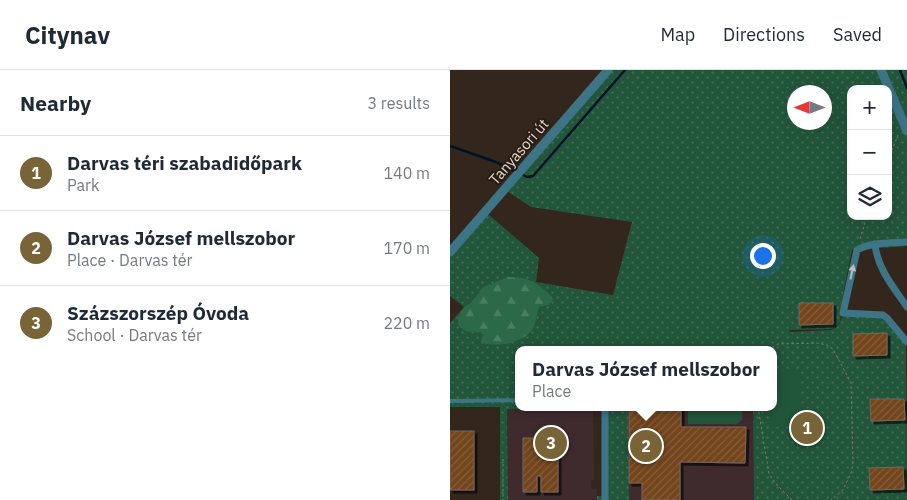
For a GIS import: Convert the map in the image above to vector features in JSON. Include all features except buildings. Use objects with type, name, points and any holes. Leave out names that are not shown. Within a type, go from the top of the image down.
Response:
[{"type":"street","name":"Tanyasori út","points":[[450,252],[608,70]]},
{"type":"street","points":[[881,70],[907,132]]},
{"type":"street","points":[[907,242],[874,244],[863,246],[857,250],[843,313],[883,316],[887,318],[907,342]]},
{"type":"street","points":[[874,244],[884,273],[907,307]]},
{"type":"street","points":[[605,500],[606,411]]},
{"type":"lane","points":[[450,401],[515,400]]},
{"type":"path","points":[[892,150],[903,122]]},
{"type":"path","points":[[857,250],[866,220]]},
{"type":"path","points":[[775,346],[778,344],[817,343],[827,345],[833,349],[848,375],[852,390],[853,464],[851,474],[843,490],[831,500]]},
{"type":"path","points":[[759,411],[769,474],[775,484],[792,500]]},
{"type":"path","points":[[503,459],[503,500]]},
{"type":"shaded area","points":[[507,409],[515,409],[515,411],[593,411],[594,480],[591,480],[591,489],[597,489],[597,500],[508,500]]},
{"type":"shaded area","points":[[628,411],[753,411],[754,500],[629,500]]},
{"type":"green space","points":[[603,70],[907,70],[907,246],[852,250],[840,321],[836,327],[831,329],[789,330],[790,332],[831,330],[837,327],[843,316],[882,317],[906,344],[907,500],[754,500],[753,411],[777,411],[777,346],[515,346],[515,409],[507,409],[508,500],[500,500],[500,407],[450,407],[450,323],[464,307],[450,296],[450,247],[482,209],[539,258],[536,282],[613,295],[632,222],[531,207],[501,187]]},
{"type":"green space","points":[[508,277],[532,281],[552,297],[553,300],[548,305],[539,307],[532,330],[522,338],[508,343],[486,344],[481,342],[483,334],[481,332],[468,332],[460,327],[458,324],[459,316],[464,307],[471,303],[483,287]]},
{"type":"green space","points":[[777,369],[801,369],[802,427],[771,427],[771,411],[777,411]]},
{"type":"green space","points":[[605,411],[628,411],[629,500],[597,500],[597,496],[605,496]]},
{"type":"green space","points":[[688,411],[742,411],[742,420],[737,424],[688,424]]},
{"type":"waterway","points":[[521,174],[527,177],[533,176],[625,70]]},
{"type":"waterway","points":[[900,70],[907,88]]},
{"type":"waterway","points":[[450,146],[496,162],[516,172]]},
{"type":"place","name":"Darvas téri szabadidőpark","points":[[807,428]]},
{"type":"place","name":"Százszorszép Óvoda","points":[[551,443]]},
{"type":"place","name":"Darvas József mellszobor","points":[[646,446]]}]
